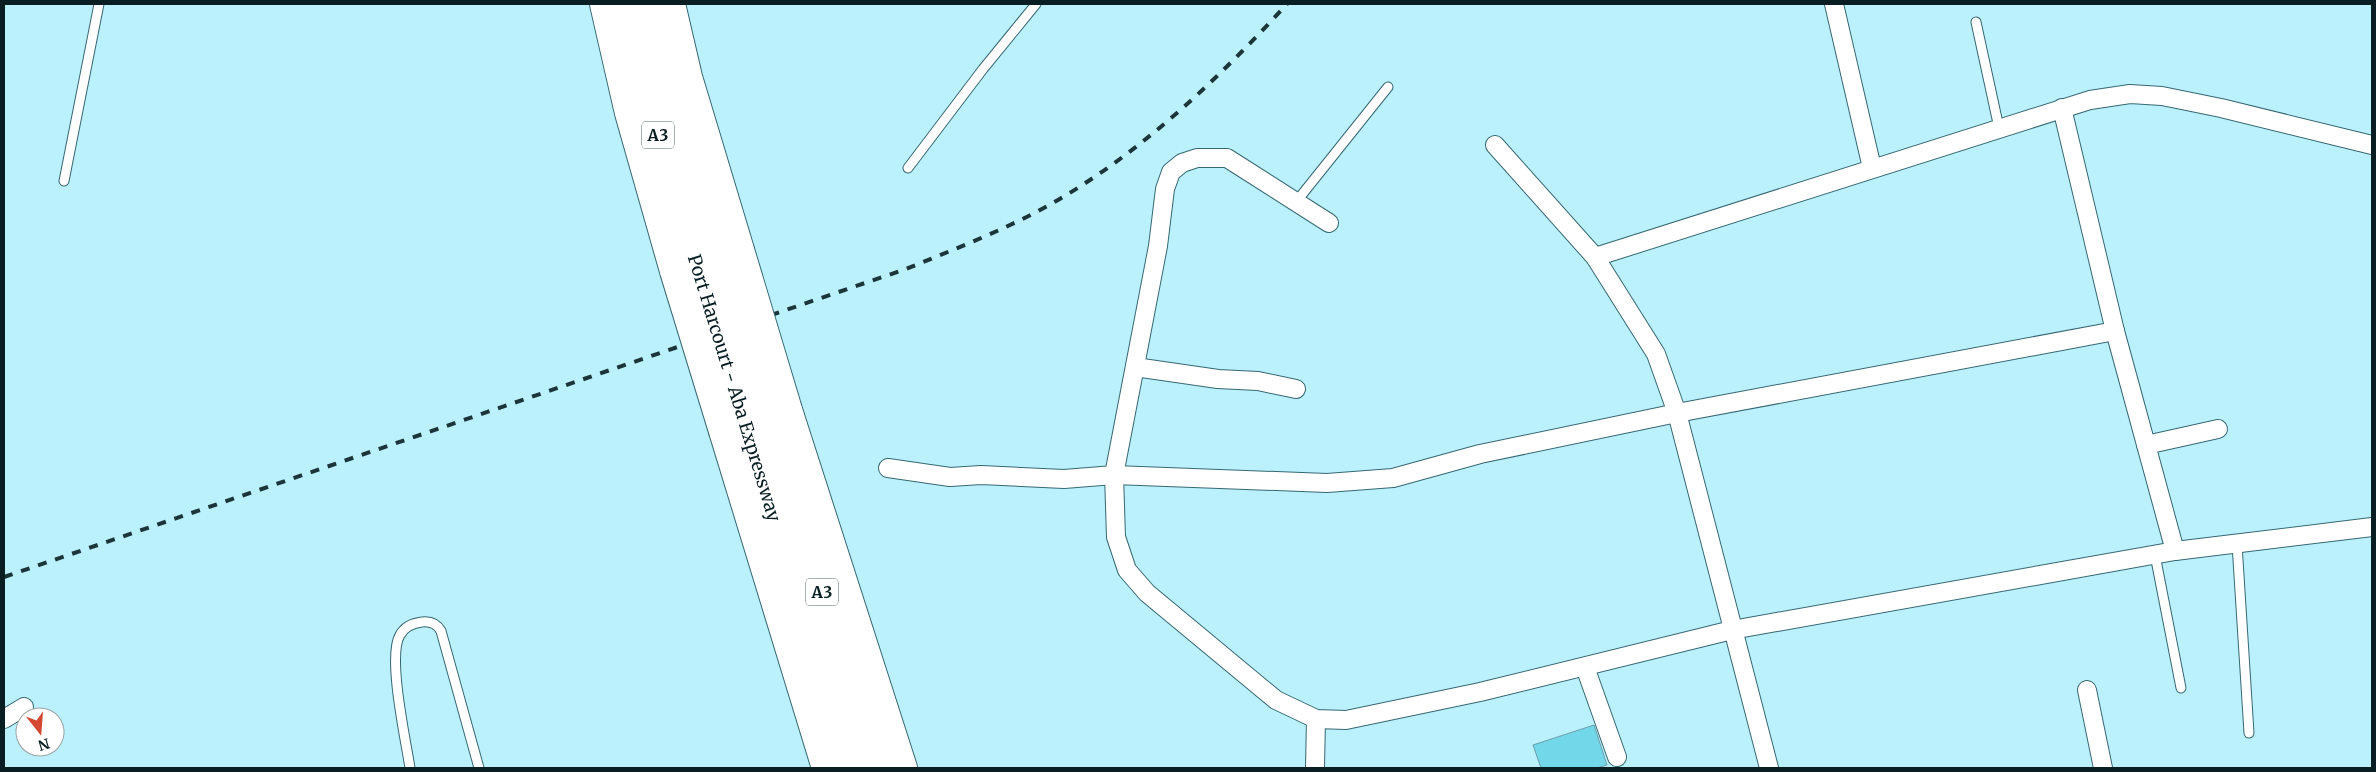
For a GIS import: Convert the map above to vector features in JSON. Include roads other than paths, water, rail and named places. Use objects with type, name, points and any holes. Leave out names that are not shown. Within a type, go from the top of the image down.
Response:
[{"type":"main road","points":[[604,4],[629,113],[707,261],[756,420],[826,768]]},
{"type":"main road","name":"Port Harcourt - Aba Expressway","points":[[626,4],[658,137],[707,261],[756,420],[854,768]]},
{"type":"main road","name":"Port Harcourt - Aba Expressway","points":[[650,4],[691,171],[707,261]]},
{"type":"main road","points":[[672,4],[688,78],[707,261]]},
{"type":"main road","points":[[756,420],[903,768]]},
{"type":"main road","name":"Port Harcourt - Aba Expressway","points":[[756,420],[878,768]]},
{"type":"street","points":[[1834,4],[1872,168]]},
{"type":"street","points":[[1595,256],[2062,108],[2090,100],[2130,94],[2162,96],[2221,108],[2372,145]]},
{"type":"street","points":[[2062,108],[2115,331],[2174,551]]},
{"type":"street","points":[[1495,145],[1595,256],[1656,354],[1677,413],[1769,768]]},
{"type":"street","points":[[1329,223],[1227,158],[1197,158],[1182,163],[1171,172],[1165,189],[1158,246],[1114,476],[1116,537],[1126,570],[1147,593],[1276,700],[1316,719],[1346,720],[1480,692],[1732,630],[2174,551],[2372,528]]},
{"type":"street","points":[[888,468],[950,476],[981,475],[1064,479],[1114,476],[1327,483],[1393,478],[1480,454],[1677,413],[2115,331]]},
{"type":"street","points":[[1135,367],[1218,379],[1258,382],[1296,389]]},
{"type":"street","points":[[2146,446],[2218,429]]},
{"type":"street","points":[[1585,667],[1617,757]]},
{"type":"street","points":[[2087,690],[2103,768]]},
{"type":"street","points":[[4,719],[15,712]]},
{"type":"street","points":[[1315,768],[1316,719]]},
{"type":"lane","points":[[64,181],[99,4]]},
{"type":"lane","points":[[908,168],[1033,5]]},
{"type":"lane","points":[[1976,22],[1999,128]]},
{"type":"lane","points":[[1296,202],[1388,87]]},
{"type":"lane","points":[[2237,544],[2249,732]]},
{"type":"lane","points":[[2154,555],[2181,688]]},
{"type":"lane","points":[[410,768],[395,661],[399,636],[406,628],[416,623],[428,622],[438,626],[441,631],[479,768]]},
{"type":"railway","points":[[4,577],[906,269],[1002,229],[1058,200],[1090,180],[1151,135],[1180,111],[1235,59],[1287,4]]}]
